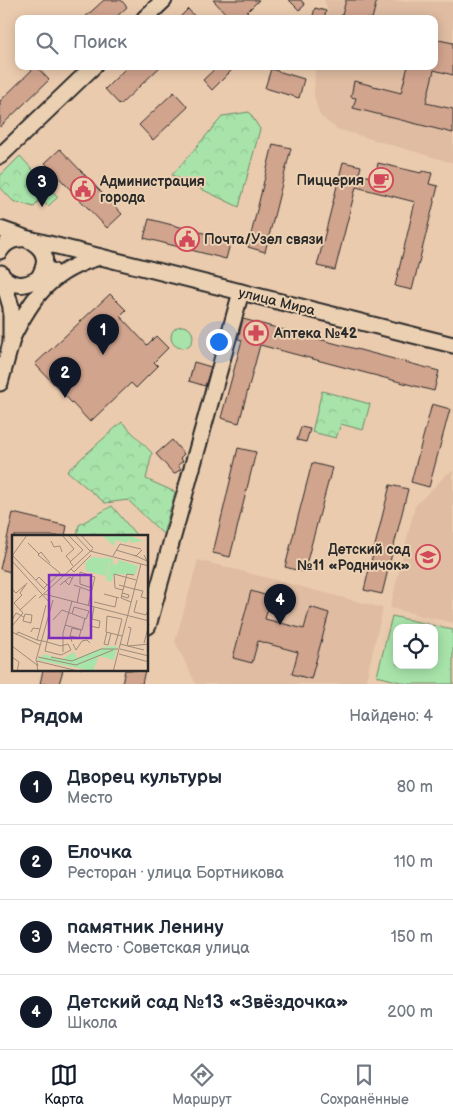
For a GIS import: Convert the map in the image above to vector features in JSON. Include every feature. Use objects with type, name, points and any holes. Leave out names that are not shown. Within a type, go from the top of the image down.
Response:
[{"type":"street","points":[[148,15],[164,0]]},
{"type":"street","points":[[0,156],[90,70]]},
{"type":"street","name":"улица Мира","points":[[0,229],[29,240],[101,256],[453,346]]},
{"type":"street","points":[[0,251],[7,243],[14,239],[29,240],[42,252],[45,262],[11,340],[0,384]]},
{"type":"street","points":[[1,275],[9,282],[21,286],[79,259],[101,256]]},
{"type":"street","points":[[11,340],[25,312],[45,286],[71,267],[101,256]]},
{"type":"street","points":[[1,275],[11,307],[11,340]]},
{"type":"street","points":[[149,622],[242,292]]},
{"type":"shaded area","points":[[324,0],[453,2],[453,163],[337,129],[320,116],[314,96],[315,70],[438,70],[438,15],[327,15],[328,11]]},
{"type":"shaded area","name":"Детский сад №11 «Родничок»","points":[[453,471],[453,623],[390,608],[415,506],[448,473]]},
{"type":"shaded area","points":[[198,560],[383,608],[365,684],[196,684],[175,642]]},
{"type":"green space","points":[[249,112],[260,129],[239,207],[172,175],[223,116]]},
{"type":"green space","points":[[20,156],[58,197],[48,206],[40,199],[34,207],[13,201],[0,187],[0,176]]},
{"type":"green space","points":[[182,326],[190,329],[193,337],[190,345],[182,348],[174,345],[171,337],[174,329]]},
{"type":"green space","points":[[322,391],[370,404],[363,430],[341,424],[336,438],[312,432]]},
{"type":"green space","points":[[122,422],[152,453],[146,479],[175,492],[163,534],[128,500],[105,503],[67,471]]},
{"type":"green space","points":[[112,506],[136,535],[77,535],[79,525]]},
{"type":"green space","points":[[392,616],[427,624],[393,624],[393,669],[438,669],[438,627],[453,630],[453,684],[408,684],[377,676]]},
{"type":"building","points":[[104,0],[121,0],[127,7],[118,15],[87,15]]},
{"type":"building","points":[[213,0],[259,0],[244,15],[227,15]]},
{"type":"building","points":[[289,0],[301,0],[305,5],[299,10]]},
{"type":"building","points":[[346,0],[377,0],[373,15],[342,15]]},
{"type":"building","points":[[315,8],[326,11],[325,15],[313,15]]},
{"type":"building","points":[[188,9],[193,15],[182,15]]},
{"type":"building","points":[[438,40],[453,43],[453,75],[434,70],[438,70]]},
{"type":"building","points":[[32,70],[40,70],[49,80],[0,127],[0,101]]},
{"type":"building","points":[[124,70],[157,70],[120,105],[105,89]]},
{"type":"building","points":[[214,70],[232,70],[212,90],[203,80]]},
{"type":"building","points":[[271,70],[304,79],[299,98],[265,88]]},
{"type":"building","points":[[407,70],[434,70],[426,103],[453,109],[453,133],[353,108],[356,98],[351,97],[354,81],[401,93]]},
{"type":"building","points":[[174,92],[188,107],[153,140],[139,125]]},
{"type":"building","points":[[273,144],[291,148],[265,252],[248,247]]},
{"type":"building","name":"Администрация города","points":[[60,149],[122,214],[107,228],[45,163]]},
{"type":"building","points":[[343,162],[361,166],[359,174],[375,178],[378,163],[421,173],[422,171],[432,173],[429,184],[438,186],[412,290],[395,286],[415,202],[356,187],[335,270],[317,266]]},
{"type":"building","name":"Почта/Узел связи","points":[[149,219],[231,240],[226,259],[144,238]]},
{"type":"building","points":[[110,294],[126,310],[120,316],[147,345],[156,336],[168,348],[154,362],[158,366],[136,388],[131,383],[90,422],[35,364]]},
{"type":"building","points":[[243,319],[439,371],[434,391],[260,345],[239,423],[221,418],[242,340],[238,339]]},
{"type":"building","points":[[194,362],[211,367],[205,386],[189,381]]},
{"type":"building","points":[[432,404],[450,409],[429,487],[411,482]]},
{"type":"building","points":[[301,427],[310,429],[306,442],[297,440]]},
{"type":"building","points":[[172,440],[184,454],[180,458],[183,461],[178,465],[181,469],[174,474],[156,454]]},
{"type":"building","points":[[238,448],[256,452],[230,557],[213,553]]},
{"type":"building","points":[[312,463],[332,468],[304,572],[285,567]]},
{"type":"building","points":[[390,485],[408,489],[382,594],[364,590]]},
{"type":"building","points":[[13,513],[67,526],[65,535],[12,535],[12,572],[0,569]]},
{"type":"building","points":[[251,591],[271,597],[265,619],[304,629],[310,607],[329,613],[311,679],[292,674],[298,652],[258,641],[252,663],[233,658]]},
{"type":"building","points":[[43,672],[62,672],[59,684],[40,684]]},
{"type":"building","points":[[125,672],[145,672],[142,684],[122,684]]},
{"type":"place","name":"Пиццерия","points":[[381,180]]},
{"type":"place","name":"Администрация города","points":[[83,189]]},
{"type":"place","name":"памятник Ленину","points":[[42,207]]},
{"type":"place","name":"Почта/Узел связи","points":[[187,239]]},
{"type":"place","name":"Аптека №42","points":[[256,333]]},
{"type":"place","name":"Дворец культуры","points":[[103,355]]},
{"type":"place","name":"Елочка","points":[[65,398]]},
{"type":"place","name":"Детский сад №11 «Родничок»","points":[[428,557]]},
{"type":"place","name":"Детский сад №13 «Звёздочка»","points":[[280,625]]}]
